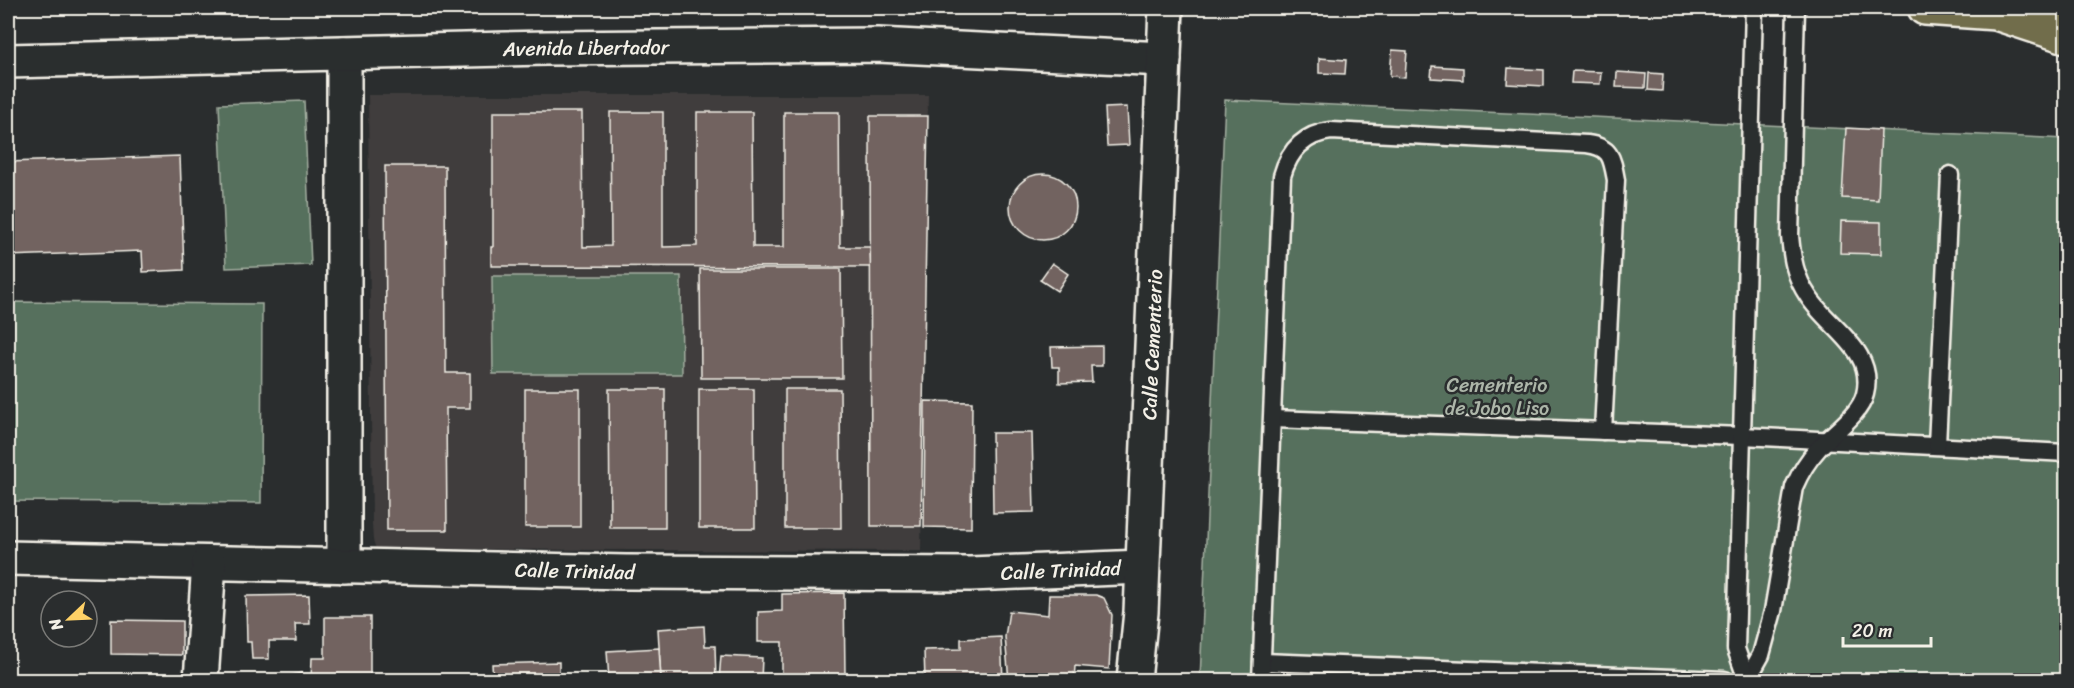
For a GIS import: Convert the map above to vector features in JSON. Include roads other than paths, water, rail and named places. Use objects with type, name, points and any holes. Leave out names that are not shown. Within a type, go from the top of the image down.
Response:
[{"type":"main road","points":[[1924,8],[2067,18]]},
{"type":"main road","points":[[1996,13],[2067,36]]},
{"type":"street","name":"Calle Cementerio","points":[[1134,681],[1141,612],[1166,8]]},
{"type":"street","name":"Avenida Libertador","points":[[8,61],[344,53],[878,45],[1164,59]]},
{"type":"street","points":[[344,53],[344,566]]},
{"type":"street","name":"Calle Trinidad","points":[[8,558],[626,572],[970,574],[1142,567]]},
{"type":"street","points":[[201,681],[209,563]]},
{"type":"lane","points":[[1747,681],[1736,649],[1754,8]]},
{"type":"lane","points":[[1747,681],[1761,655],[1773,611],[1794,488],[1802,469],[1861,404],[1867,381],[1859,354],[1808,297],[1796,274],[1792,260],[1790,236],[1796,8]]},
{"type":"lane","points":[[1261,681],[1282,176],[1286,163],[1299,143],[1319,132],[1330,131],[1587,144],[1597,145],[1610,154],[1616,180],[1603,431]]},
{"type":"lane","points":[[1937,445],[1950,174]]},
{"type":"lane","points":[[1273,419],[1742,436],[2067,453]]},
{"type":"lane","points":[[1262,662],[1725,681]]},
{"type":"park label","name":"Cementerio de Jobo Liso","points":[[1497,396]]}]
